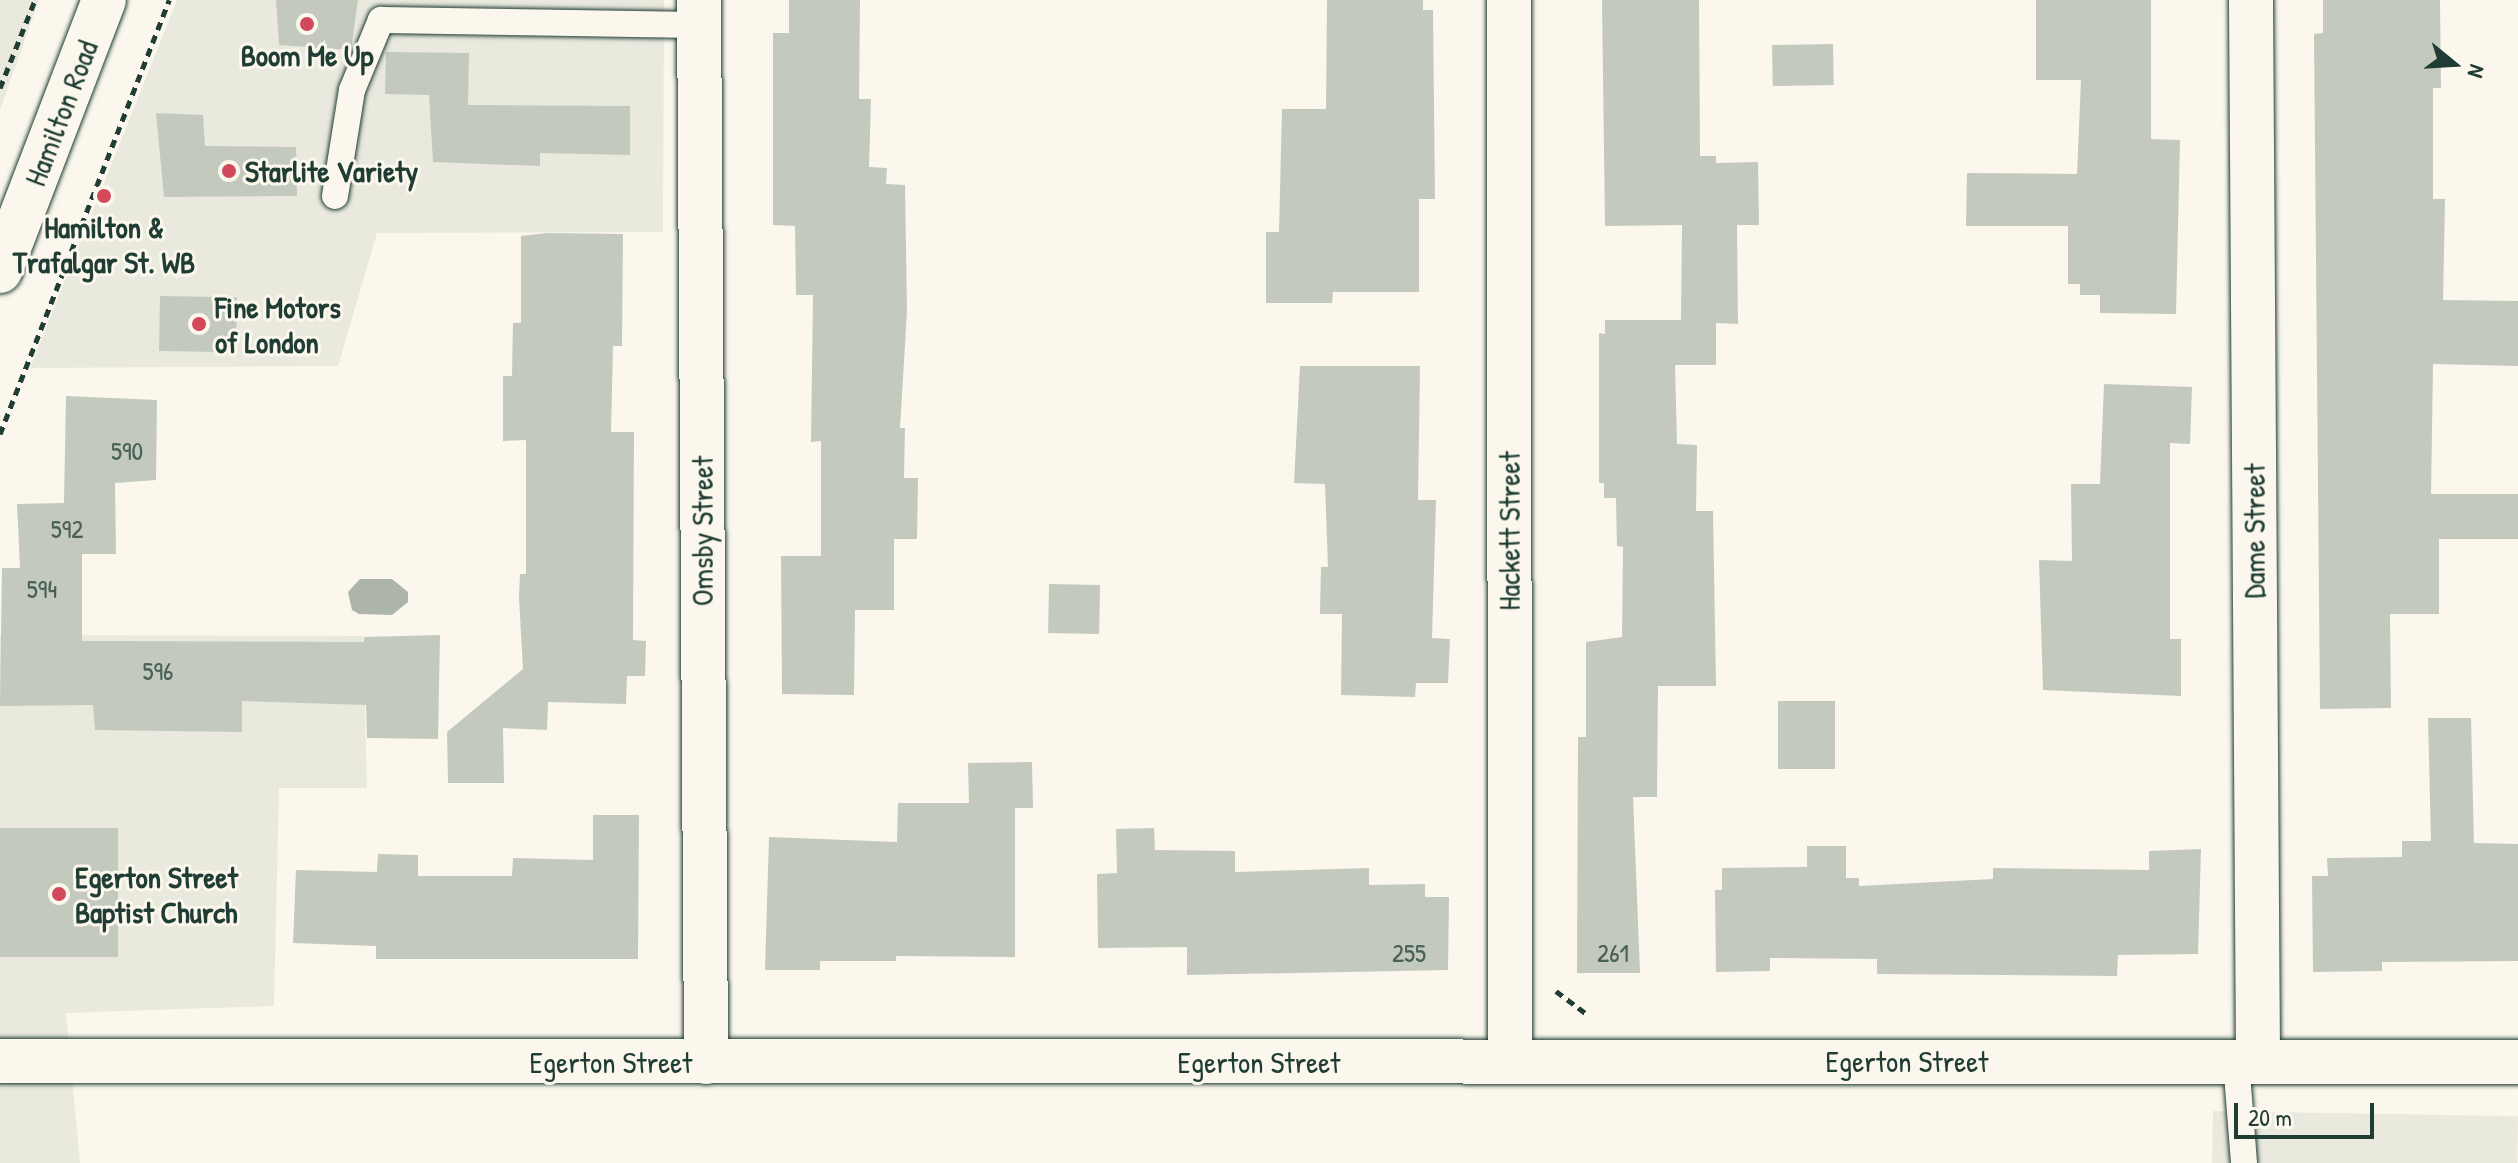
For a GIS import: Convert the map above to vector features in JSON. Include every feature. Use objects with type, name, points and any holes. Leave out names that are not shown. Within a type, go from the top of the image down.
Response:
[{"type":"street","name":"Hamilton Road","points":[[4,251],[104,0]]},
{"type":"street","name":"Hackett Street","points":[[1509,0],[1510,1062]]},
{"type":"street","name":"Dame Street","points":[[2247,1061],[2251,0]]},
{"type":"street","name":"Omsby Street","points":[[699,12],[706,1062]]},
{"type":"street","name":"Egerton Street","points":[[0,1061],[2518,1062]]},
{"type":"lane","points":[[335,196],[352,90],[381,20],[699,12]]},
{"type":"lane","points":[[2244,1163],[2247,1061]]},
{"type":"path","points":[[0,88],[35,0]]},
{"type":"path","points":[[0,434],[169,0]]},
{"type":"path","points":[[1550,982],[1584,1014],[1599,1014]]},
{"type":"shaded area","points":[[0,0],[39,0],[0,110]]},
{"type":"shaded area","points":[[177,0],[664,0],[663,232],[377,233],[338,366],[30,368]]},
{"type":"shaded area","points":[[360,579],[392,579],[408,592],[408,602],[392,615],[359,614],[352,610],[348,592]]},
{"type":"shaded area","points":[[0,635],[363,636],[367,788],[279,788],[274,1006],[66,1013],[80,1163],[0,1163]]},
{"type":"shaded area","points":[[2213,1111],[2518,1116],[2517,1163],[2212,1163]]},
{"type":"building","name":"Boom Me Up","points":[[276,0],[358,0],[351,50],[279,45]]},
{"type":"building","points":[[789,0],[860,0],[859,99],[871,99],[869,167],[887,168],[886,184],[905,185],[907,311],[900,428],[905,428],[904,478],[918,478],[917,539],[894,539],[894,610],[855,610],[854,695],[782,694],[781,556],[821,556],[821,441],[811,442],[813,295],[796,295],[795,226],[773,225],[773,33],[789,33]]},
{"type":"building","points":[[1327,0],[1423,0],[1423,10],[1433,10],[1435,199],[1419,199],[1419,292],[1333,292],[1332,303],[1266,303],[1266,232],[1279,232],[1282,109],[1326,109]]},
{"type":"building","points":[[1602,0],[1699,0],[1700,156],[1716,156],[1716,163],[1758,162],[1759,225],[1737,225],[1738,324],[1716,323],[1716,365],[1675,365],[1677,444],[1697,445],[1696,511],[1713,511],[1716,686],[1658,686],[1657,797],[1633,797],[1640,973],[1577,973],[1578,737],[1586,737],[1586,642],[1622,637],[1623,547],[1617,546],[1616,498],[1604,498],[1604,483],[1599,483],[1599,333],[1605,334],[1605,320],[1681,320],[1682,225],[1605,226]]},
{"type":"building","points":[[2036,0],[2151,0],[2151,139],[2180,140],[2176,314],[2100,313],[2100,295],[2080,295],[2080,284],[2068,284],[2068,226],[1966,226],[1967,173],[2077,174],[2081,80],[2036,80]]},
{"type":"building","points":[[2323,0],[2440,0],[2441,88],[2433,88],[2433,199],[2445,199],[2443,300],[2518,301],[2518,366],[2433,364],[2431,494],[2518,494],[2518,539],[2439,539],[2439,614],[2390,614],[2391,708],[2320,709],[2314,34],[2323,33]]},
{"type":"building","points":[[1833,44],[1834,85],[1773,86],[1772,45]]},
{"type":"building","points":[[386,52],[469,53],[468,105],[630,106],[630,155],[540,153],[540,166],[433,162],[429,95],[385,94]]},
{"type":"building","name":"Starlite Variety","points":[[156,113],[203,115],[205,146],[296,147],[297,196],[164,197]]},
{"type":"building","points":[[547,233],[623,234],[622,346],[613,346],[611,432],[634,432],[633,640],[646,641],[645,676],[627,676],[626,704],[548,702],[547,730],[503,728],[504,783],[448,783],[447,732],[523,669],[519,598],[520,574],[526,574],[526,440],[503,441],[503,376],[512,376],[513,323],[521,323],[521,236]]},
{"type":"building","name":"Fine Motors of London","points":[[160,296],[237,297],[236,352],[159,351]]},
{"type":"building","points":[[1300,366],[1420,366],[1418,500],[1436,500],[1432,638],[1450,639],[1448,683],[1416,683],[1415,697],[1341,695],[1342,614],[1320,614],[1321,567],[1328,567],[1325,484],[1294,483]]},
{"type":"building","points":[[2104,384],[2192,387],[2190,444],[2170,443],[2170,639],[2181,639],[2181,696],[2043,690],[2039,560],[2072,561],[2071,484],[2100,484]]},
{"type":"building","points":[[66,396],[157,400],[156,480],[115,483],[116,554],[82,554],[82,641],[364,642],[364,637],[440,635],[438,739],[367,738],[366,705],[242,701],[242,732],[95,730],[93,705],[0,706],[2,568],[20,568],[17,504],[64,503]]},
{"type":"building","points":[[1049,584],[1100,585],[1099,634],[1048,633]]},
{"type":"building","points":[[1778,701],[1835,701],[1835,769],[1778,769]]},
{"type":"building","points":[[2428,718],[2471,718],[2474,843],[2518,844],[2518,961],[2382,962],[2382,971],[2313,972],[2312,876],[2328,876],[2327,858],[2402,857],[2402,841],[2431,841]]},
{"type":"building","points":[[1032,762],[1033,808],[1015,808],[1015,957],[896,956],[896,961],[820,961],[820,970],[765,970],[769,837],[897,842],[898,803],[969,803],[968,763]]},
{"type":"building","points":[[593,815],[639,815],[638,959],[376,959],[376,946],[293,943],[296,870],[377,872],[378,854],[418,855],[418,876],[512,876],[513,858],[593,860]]},
{"type":"building","name":"Egerton Street Baptist Church","points":[[0,828],[118,828],[118,957],[0,957]]},
{"type":"building","points":[[1154,828],[1155,850],[1235,851],[1235,872],[1369,868],[1369,885],[1425,884],[1425,897],[1449,897],[1448,970],[1187,975],[1187,947],[1098,948],[1097,874],[1117,873],[1116,829]]},
{"type":"building","points":[[1807,846],[1846,846],[1846,878],[1859,878],[1859,886],[1993,879],[1993,868],[2149,870],[2149,851],[2201,849],[2198,954],[2118,955],[2117,976],[1877,974],[1877,959],[1770,958],[1770,971],[1716,972],[1715,890],[1722,890],[1722,868],[1807,867]]},
{"type":"place","name":"Boom Me Up","points":[[307,24]]},
{"type":"place","name":"Starlite Variety","points":[[229,171]]},
{"type":"place","name":"Hamilton & Trafalgar St. WB","points":[[104,196]]},
{"type":"place","name":"Fine Motors of London","points":[[199,324]]},
{"type":"place","name":"Egerton Street Baptist Church","points":[[59,894]]}]
